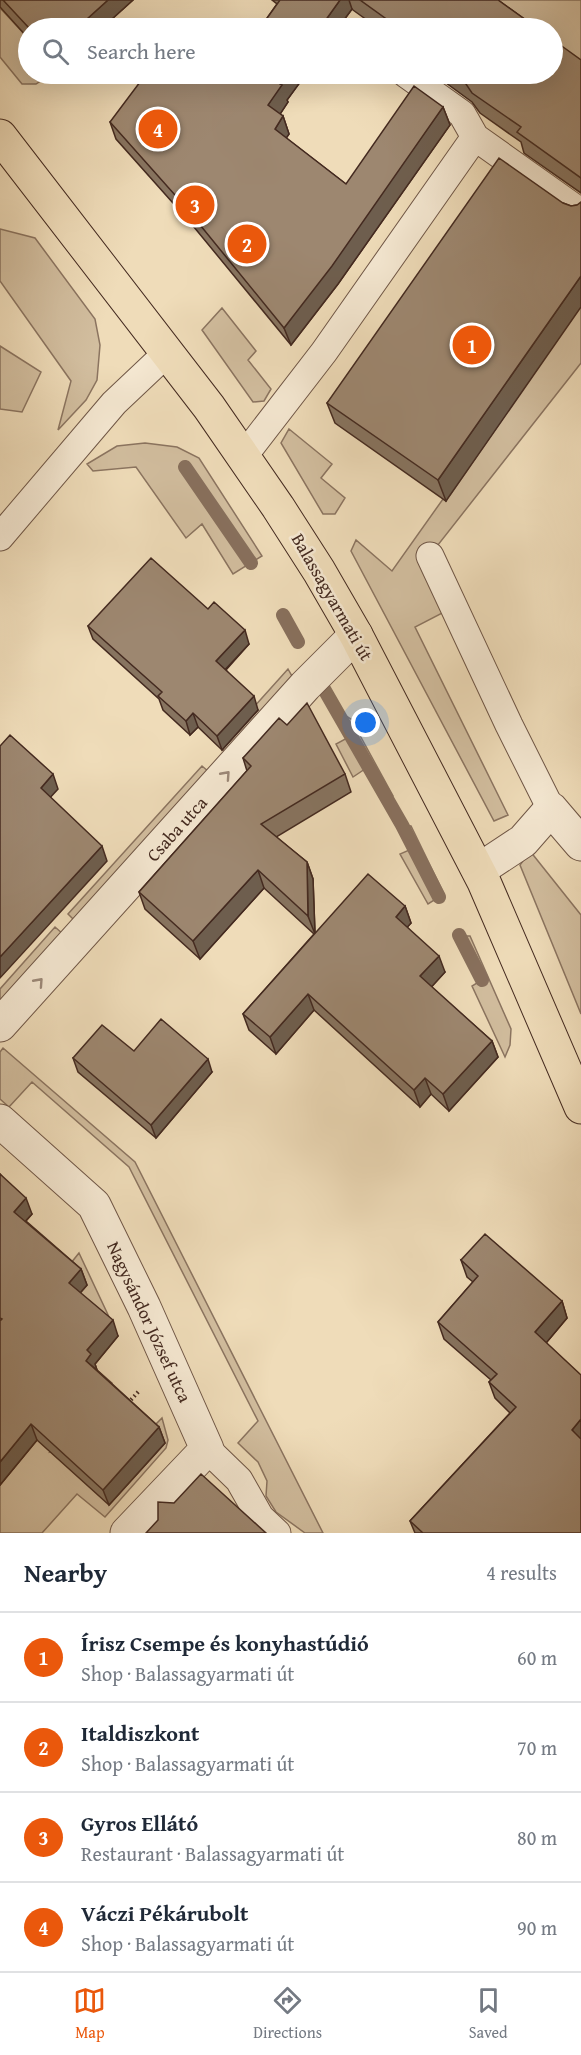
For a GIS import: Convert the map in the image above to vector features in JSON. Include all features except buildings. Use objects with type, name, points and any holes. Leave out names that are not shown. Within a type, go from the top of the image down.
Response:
[{"type":"main road","name":"Balassagyarmati út","points":[[2,141],[168,352],[243,457],[319,571],[356,635],[479,870],[581,1107]]},
{"type":"street","name":"Csaba utca","points":[[0,1025],[305,686],[356,635]]},
{"type":"street","points":[[479,870],[523,841],[551,809],[581,844]]},
{"type":"street","name":"Nagysándor József utca","points":[[0,1121],[94,1205],[168,1360],[207,1449]]},
{"type":"street","points":[[127,1533],[207,1449]]},
{"type":"lane","points":[[420,84],[462,114],[475,137],[579,211]]},
{"type":"lane","points":[[243,457],[324,352],[475,137]]},
{"type":"lane","points":[[0,537],[114,403],[168,352]]},
{"type":"lane","points":[[430,555],[508,725],[551,809]]},
{"type":"lane","points":[[207,1449],[239,1480],[260,1517],[278,1533]]},
{"type":"shaded area","points":[[483,0],[581,0],[581,73],[563,60],[563,18],[507,18]]},
{"type":"shaded area","points":[[0,8],[18,27],[18,79],[0,57]]},
{"type":"shaded area","points":[[0,229],[35,238],[95,319],[100,345],[97,380],[86,400],[58,430],[71,381],[0,281]]},
{"type":"shaded area","points":[[581,305],[581,363],[430,555],[454,607],[415,627],[508,815],[494,821],[351,551],[356,540],[392,571],[443,499],[446,501]]},
{"type":"shaded area","points":[[222,308],[256,351],[248,360],[271,389],[264,401],[253,402],[202,330]]},
{"type":"shaded area","points":[[0,346],[41,372],[22,412],[0,409]]},
{"type":"shaded area","points":[[289,429],[332,464],[321,478],[345,498],[335,514],[323,514],[281,443]]},
{"type":"shaded area","points":[[145,443],[177,447],[199,458],[262,556],[233,574],[202,524],[186,538],[136,467],[93,471],[87,464],[117,446]]},
{"type":"shaded area","points":[[288,669],[293,678],[225,752],[219,746]]},
{"type":"shaded area","points":[[335,709],[351,719],[393,796],[387,799],[368,767],[353,777],[336,744],[351,736]]},
{"type":"shaded area","points":[[202,766],[209,772],[75,921],[68,914]]},
{"type":"shaded area","points":[[402,825],[411,826],[444,894],[428,904],[400,854],[414,848]]},
{"type":"shaded area","points":[[530,851],[581,915],[581,1014],[520,865]]},
{"type":"shaded area","points":[[55,927],[63,934],[0,1002],[0,989]]},
{"type":"shaded area","points":[[459,936],[470,936],[511,1029],[510,1045],[505,1057],[472,986],[482,980]]},
{"type":"shaded area","points":[[3,1048],[135,1162],[323,1533],[305,1533],[276,1512],[266,1496],[267,1481],[258,1462],[238,1443],[258,1421],[129,1167],[32,1082],[9,1107],[0,1099],[0,1052]]},
{"type":"shaded area","points":[[79,1253],[118,1336],[75,1299],[67,1268]]},
{"type":"shaded area","points":[[97,1370],[112,1383],[50,1452],[151,1429],[162,1418],[168,1440],[166,1448],[105,1517],[77,1494],[42,1533],[0,1533],[0,1481]]},
{"type":"waterway","points":[[185,467],[251,563]]},
{"type":"waterway","points":[[283,615],[298,642]]},
{"type":"waterway","points":[[324,689],[402,825],[439,897]]},
{"type":"waterway","points":[[459,935],[482,980]]},
{"type":"place","name":"Váczi Pékárubolt","points":[[158,129]]},
{"type":"place","name":"Gyros Ellátó","points":[[195,205]]},
{"type":"place","name":"Italdiszkont","points":[[247,244]]},
{"type":"place","name":"Írisz Csempe és konyhastúdió","points":[[472,345]]}]
